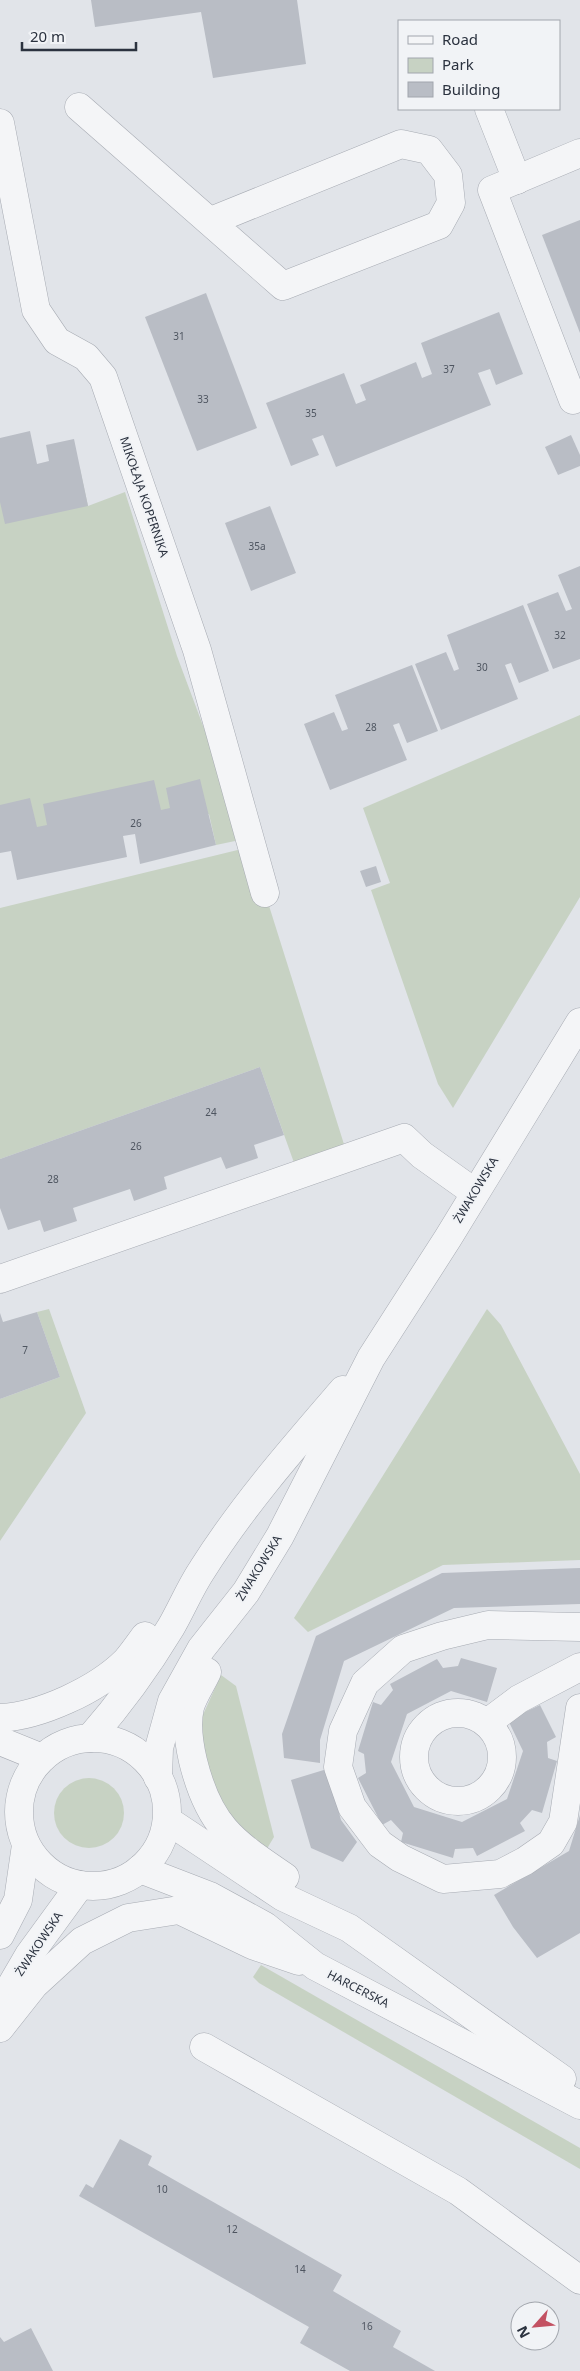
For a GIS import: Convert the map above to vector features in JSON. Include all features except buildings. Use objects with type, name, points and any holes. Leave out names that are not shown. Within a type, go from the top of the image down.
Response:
[{"type":"street","points":[[79,107],[283,286],[438,224],[451,203],[448,175],[429,150],[400,144],[211,221]]},
{"type":"street","points":[[489,110],[517,180]]},
{"type":"street","name":"MIKOŁAJA KOPERNIKA","points":[[0,123],[36,310],[57,341],[86,357],[103,377],[197,650],[266,893]]},
{"type":"street","points":[[580,153],[492,190],[573,400],[580,398]]},
{"type":"street","name":"ŻWAKOWSKA","points":[[158,1778],[159,1748],[172,1701],[201,1649],[246,1592],[280,1536],[371,1358],[448,1238],[474,1192],[580,1022]]},
{"type":"street","points":[[0,1279],[404,1138],[422,1155],[474,1192]]},
{"type":"street","name":"ŻWAKOWSKA","points":[[90,1738],[107,1718],[169,1629],[201,1570],[280,1464],[371,1358]]},
{"type":"street","points":[[0,1718],[31,1712],[84,1692],[125,1661],[201,1570]]},
{"type":"street","points":[[246,1592],[190,1707],[189,1742],[200,1787],[213,1816],[230,1837],[349,1928],[580,2092]]},
{"type":"street","points":[[580,1627],[488,1625],[442,1636],[403,1649],[365,1683],[343,1731],[338,1767],[352,1806],[380,1844],[400,1858],[443,1878],[500,1874],[525,1861],[551,1843],[562,1822],[580,1708]]},
{"type":"street","points":[[487,1723],[519,1699],[580,1667]]},
{"type":"street","points":[[0,1935],[18,1900],[26,1845],[19,1812],[10,1789],[29,1774],[42,1758],[56,1747],[72,1741],[90,1738],[111,1740],[130,1748],[146,1761],[158,1778],[165,1798],[166,1820],[162,1838],[153,1855],[140,1868],[122,1880],[108,1884],[80,1885],[58,1877],[40,1863],[26,1845]]},
{"type":"street","points":[[0,1741],[42,1758]]},
{"type":"street","points":[[166,1820],[283,1897],[349,1928]]},
{"type":"street","name":"HARCERSKA","points":[[140,1868],[210,1896],[265,1926],[314,1966],[580,2104]]},
{"type":"street","name":"ŻWAKOWSKA","points":[[0,2005],[29,1955],[80,1885]]},
{"type":"street","points":[[0,2028],[34,1985],[82,1941],[128,1918],[179,1910],[252,1945],[314,1966]]},
{"type":"street","points":[[204,2047],[458,2191],[580,2280]]},
{"type":"green space","points":[[80,469],[88,506],[125,492],[177,656],[243,833],[235,841],[216,845],[209,814],[0,850],[0,476]]},
{"type":"green space","points":[[580,715],[580,897],[453,1108],[438,1084],[371,890],[390,883],[363,808]]},
{"type":"green space","points":[[254,846],[265,893],[348,1157],[298,1174],[260,1067],[0,1159],[0,908]]},
{"type":"green space","points":[[49,1309],[86,1413],[0,1541],[0,1399],[60,1377],[37,1312]]},
{"type":"green space","points":[[487,1309],[501,1325],[580,1474],[580,1560],[443,1565],[308,1632],[294,1618]]},
{"type":"green space","points":[[221,1675],[236,1686],[274,1837],[265,1852],[237,1826],[218,1800],[201,1750],[201,1719]]},
{"type":"green space","points":[[82,1778],[96,1778],[109,1784],[118,1793],[124,1806],[122,1826],[114,1838],[96,1848],[82,1848],[69,1842],[60,1833],[54,1820],[54,1806],[60,1793],[69,1784]]},
{"type":"green space","points":[[261,1965],[580,2148],[580,2169],[259,1983],[253,1977]]}]
